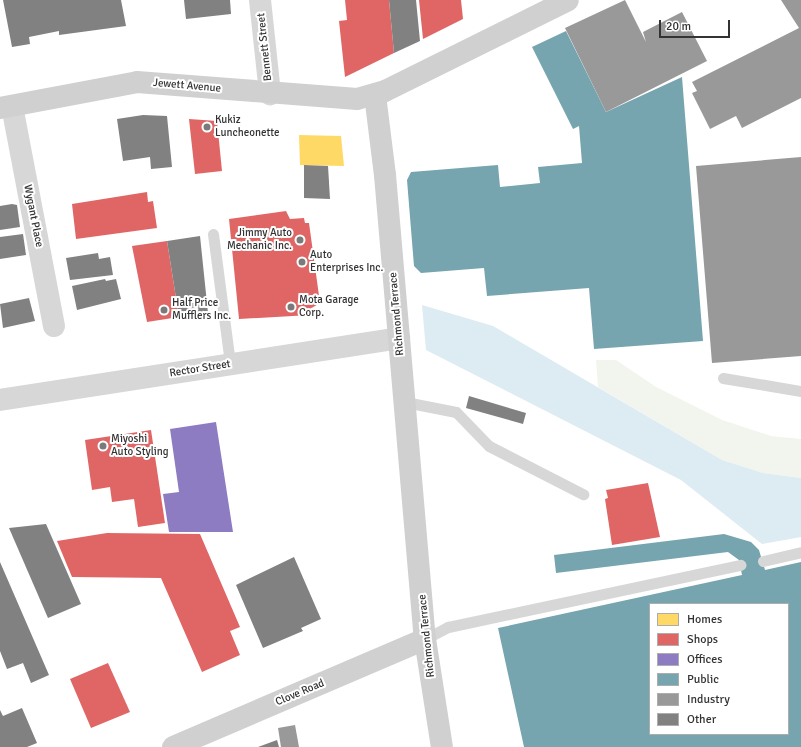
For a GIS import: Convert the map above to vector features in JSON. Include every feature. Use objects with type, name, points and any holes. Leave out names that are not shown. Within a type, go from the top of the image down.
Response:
[{"type":"main road","points":[[375,95],[568,0]]},
{"type":"main road","name":"Jewett Avenue","points":[[6,107],[137,82],[345,99],[375,95]]},
{"type":"main road","name":"Richmond Terrace","points":[[375,95],[405,402],[425,639],[442,747]]},
{"type":"main road","name":"Clove Road","points":[[173,747],[425,639]]},
{"type":"street","name":"Bennett Street","points":[[260,0],[270,94]]},
{"type":"street","name":"Wygant Place","points":[[6,107],[54,326]]},
{"type":"street","name":"Rector Street","points":[[0,400],[399,338]]},
{"type":"lane","points":[[213,234],[230,364]]},
{"type":"lane","points":[[723,378],[801,391]]},
{"type":"lane","points":[[405,402],[456,412],[489,446],[583,494]]},
{"type":"lane","points":[[763,561],[801,552]]},
{"type":"lane","points":[[425,639],[448,627],[740,565]]},
{"type":"shaded area","points":[[422,305],[493,326],[722,460],[763,473],[801,478],[801,537],[762,544],[681,480],[426,350]]},
{"type":"shaded area","points":[[596,360],[616,360],[656,387],[722,420],[771,436],[801,439],[801,478],[763,473],[722,460],[598,387]]},
{"type":"building: Homes","points":[[299,135],[341,136],[344,166],[300,165]]},
{"type":"building: Shops","points":[[345,0],[389,0],[394,53],[345,77],[339,21],[347,20]]},
{"type":"building: Shops","points":[[419,0],[461,0],[463,19],[423,39]]},
{"type":"building: Shops","points":[[189,119],[217,121],[222,171],[195,174]]},
{"type":"building: Shops","points":[[147,192],[148,202],[153,201],[157,228],[76,239],[72,204]]},
{"type":"building: Shops","points":[[286,211],[290,219],[304,218],[305,223],[309,223],[320,303],[310,309],[310,315],[239,319],[229,219]]},
{"type":"building: Shops","points":[[167,241],[179,317],[147,322],[132,246]]},
{"type":"building: Shops","points":[[151,430],[165,523],[138,527],[134,499],[112,502],[110,487],[92,490],[85,440]]},
{"type":"building: Shops","points":[[648,483],[660,537],[612,545],[605,499],[608,498],[606,490]]},
{"type":"building: Shops","points":[[107,533],[200,534],[240,627],[230,631],[240,655],[202,672],[161,578],[72,577],[57,541]]},
{"type":"building: Shops","points":[[108,663],[130,712],[91,728],[70,679]]},
{"type":"building: Offices","points":[[216,422],[233,532],[169,532],[163,494],[179,492],[170,429]]},
{"type":"building: Public","points":[[566,31],[606,112],[682,77],[703,341],[594,349],[589,288],[487,296],[484,268],[421,273],[414,266],[407,180],[411,172],[498,165],[500,187],[540,183],[538,167],[582,163],[579,126],[573,129],[532,47]]},
{"type":"building: Public","points":[[724,534],[751,542],[759,550],[765,570],[801,562],[801,747],[524,747],[498,628],[742,575],[739,560],[728,552],[556,573],[554,555]]},
{"type":"building: Industry","points":[[625,0],[646,42],[643,32],[682,12],[707,61],[606,112],[565,28]]},
{"type":"building: Industry","points":[[781,0],[801,0],[801,98],[742,128],[736,116],[710,129],[692,93],[697,91],[692,82],[799,28]]},
{"type":"building: Industry","points":[[801,157],[801,356],[712,363],[696,166]]},
{"type":"building: Industry","points":[[295,725],[299,747],[281,747],[278,728]]},
{"type":"building: Other","points":[[3,0],[121,0],[126,26],[59,35],[59,31],[29,37],[30,44],[12,47]]},
{"type":"building: Other","points":[[184,0],[230,0],[231,14],[186,19]]},
{"type":"building: Other","points":[[389,0],[416,0],[420,41],[394,53]]},
{"type":"building: Other","points":[[143,115],[167,116],[172,167],[151,169],[150,157],[123,161],[117,119]]},
{"type":"building: Other","points":[[304,165],[328,166],[330,199],[304,198]]},
{"type":"building: Other","points":[[12,204],[17,205],[20,227],[0,230],[0,206]]},
{"type":"building: Other","points":[[23,234],[26,255],[0,259],[0,237]]},
{"type":"building: Other","points":[[200,236],[208,313],[179,317],[167,241]]},
{"type":"building: Other","points":[[98,253],[99,259],[110,257],[113,275],[70,280],[66,258]]},
{"type":"building: Other","points":[[105,279],[106,281],[116,279],[121,299],[77,310],[72,286]]},
{"type":"building: Other","points":[[29,298],[35,321],[3,328],[0,304]]},
{"type":"building: Other","points":[[469,396],[526,413],[523,424],[466,408]]},
{"type":"building: Other","points":[[46,524],[81,604],[48,618],[9,528]]},
{"type":"building: Other","points":[[294,557],[321,619],[301,628],[303,631],[263,648],[236,585]]},
{"type":"building: Other","points":[[0,562],[49,675],[31,683],[23,663],[7,669],[0,651]]},
{"type":"building: Other","points":[[22,708],[37,743],[27,747],[0,747],[0,710],[3,716]]},
{"type":"building: Other","points":[[277,740],[279,747],[258,747]]},
{"type":"place","name":"Kukiz Luncheonette","points":[[207,127]]},
{"type":"place","name":"Jimmy Auto Mechanic Inc.","points":[[300,240]]},
{"type":"place","name":"Auto Enterprises Inc.","points":[[302,262]]},
{"type":"place","name":"Mota Garage Corp.","points":[[291,307]]},
{"type":"place","name":"Half Price Mufflers Inc.","points":[[164,310]]},
{"type":"place","name":"Miyoshi Auto Styling","points":[[103,446]]}]
